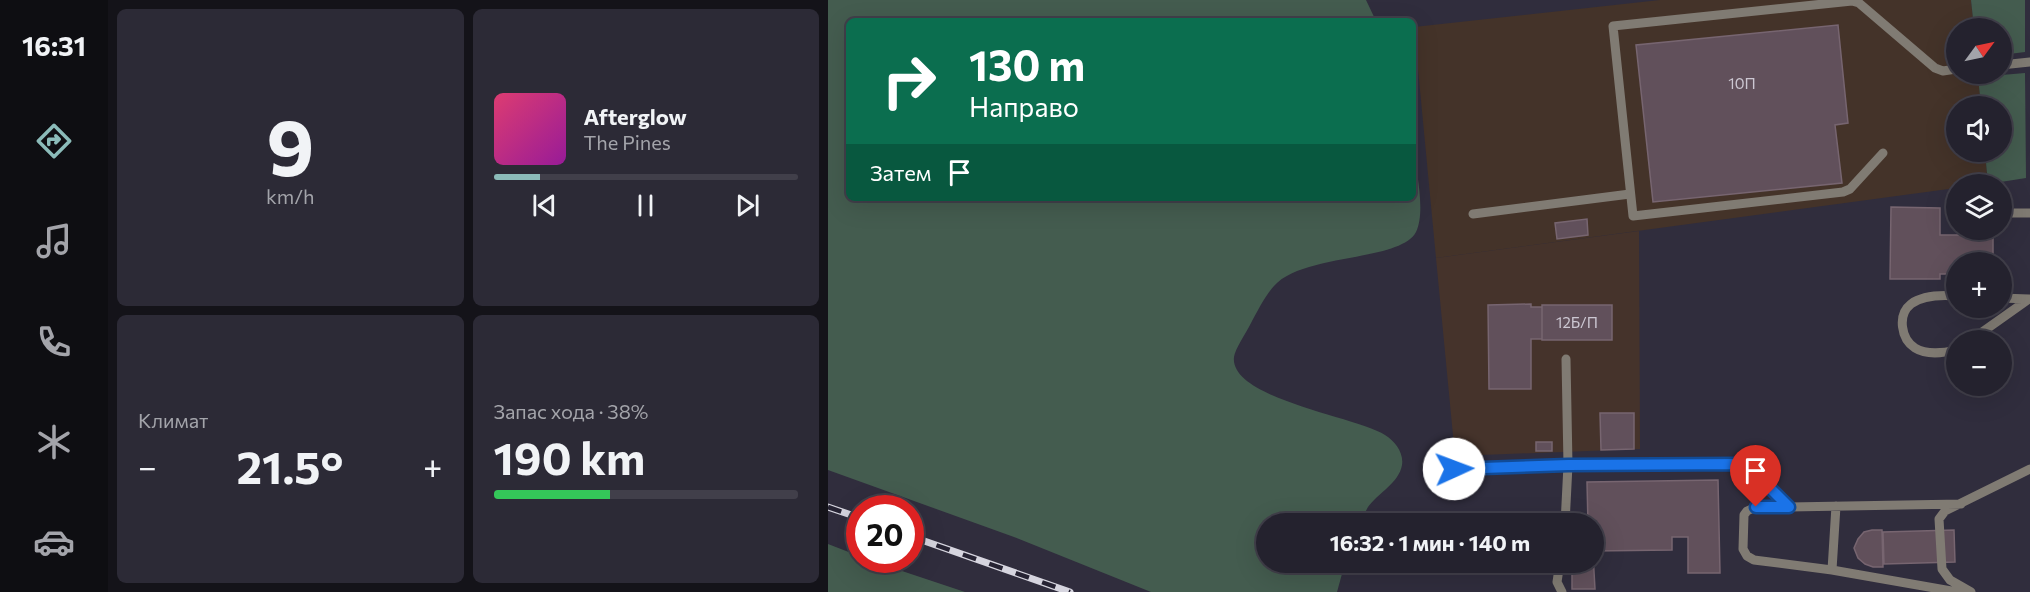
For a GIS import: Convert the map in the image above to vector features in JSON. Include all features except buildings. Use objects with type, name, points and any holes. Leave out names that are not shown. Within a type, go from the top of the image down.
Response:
[{"type":"lane","points":[[1883,153],[1850,189],[1843,192],[1633,216],[1613,26],[1852,1],[1859,3],[1935,68],[1946,71]]},
{"type":"lane","points":[[2012,64],[2030,62]]},
{"type":"lane","points":[[1473,214],[1630,194]]},
{"type":"lane","points":[[2012,213],[2030,213]]},
{"type":"lane","points":[[1946,296],[1935,296],[1911,304],[1902,319],[1903,332],[1915,348],[1924,351],[1946,352]]},
{"type":"lane","points":[[2012,298],[2029,299]]},
{"type":"lane","points":[[1985,330],[2029,299]]},
{"type":"lane","points":[[1566,359],[1568,465],[1566,513]]},
{"type":"lane","points":[[1454,469],[1568,465],[1742,464],[1752,470],[1789,507]]},
{"type":"lane","points":[[1971,592],[1950,580],[1942,569],[1939,519],[1945,511],[2030,469]]},
{"type":"lane","points":[[1957,592],[1832,570],[1754,560],[1747,556],[1743,549],[1744,515],[1756,507],[1961,504]]},
{"type":"lane","points":[[1832,570],[1836,506]]},
{"type":"lane","points":[[1558,573],[1557,582],[1562,592]]},
{"type":"shaded area","points":[[1660,0],[1971,0],[1973,18],[1946,18],[1946,84],[1979,84],[1980,96],[1946,96],[1946,162],[1986,162],[1987,174],[1946,174],[1946,189],[1436,258],[1416,48],[1416,27]]},
{"type":"shaded area","points":[[1639,231],[1640,449],[1455,456],[1436,258]]},
{"type":"green space","points":[[828,0],[1366,0],[1375,18],[846,18],[846,201],[1416,201],[1416,166],[1420,213],[1416,232],[1406,242],[1391,248],[1372,254],[1327,262],[1288,275],[1267,294],[1238,345],[1234,357],[1238,372],[1252,384],[1298,405],[1371,428],[1389,438],[1400,452],[1402,465],[1397,477],[1372,502],[1365,513],[1256,513],[1256,573],[1342,573],[1337,592],[1151,592],[1014,537],[924,505],[924,495],[897,495],[828,470]]},
{"type":"green space","points":[[1971,0],[2025,0],[2025,52],[2012,54],[2012,18],[1973,18]]},
{"type":"green space","points":[[2025,73],[2026,178],[2012,180],[2012,174],[1987,174],[1986,162],[2012,162],[2012,96],[1980,96],[1979,84],[2012,84],[2012,74]]},
{"type":"green space","points":[[828,544],[846,551],[846,573],[908,573],[965,592],[828,592]]},
{"type":"railway","points":[[828,507],[846,513]]},
{"type":"railway","points":[[924,541],[1070,592]]},
{"type":"route","points":[[1454,469],[1568,465],[1742,464],[1752,470],[1789,507],[1756,507]]}]
